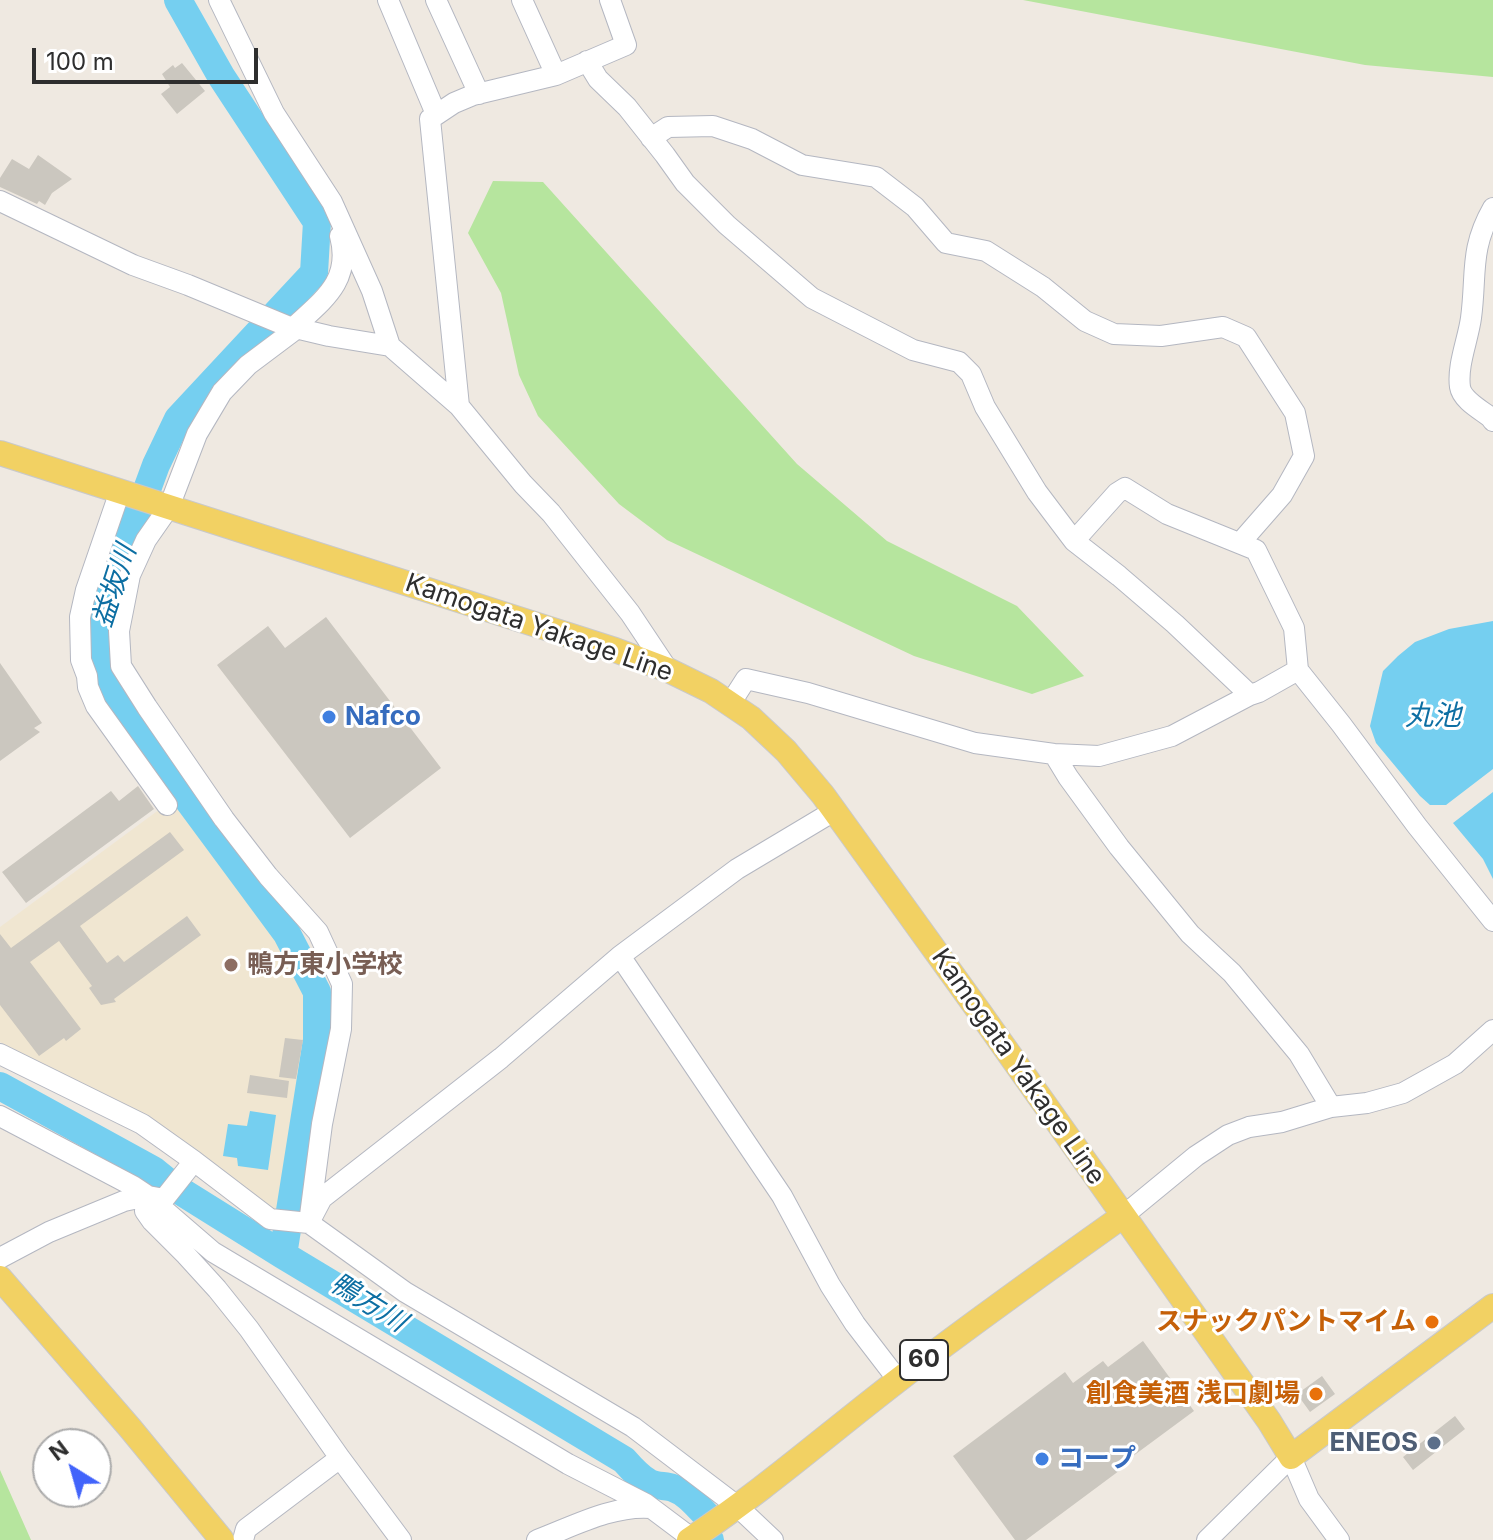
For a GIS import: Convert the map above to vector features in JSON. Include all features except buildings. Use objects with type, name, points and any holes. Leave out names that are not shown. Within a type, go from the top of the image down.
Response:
[{"type":"main road","name":"Kamogata Yakage Line","points":[[0,453],[615,650],[668,670],[711,691],[751,718],[786,751],[834,811],[1269,1421],[1291,1457]]},
{"type":"main road","name":"60","points":[[692,1539],[898,1380],[1123,1216]]},
{"type":"main road","points":[[1,1275],[222,1540]]},
{"type":"main road","points":[[1291,1457],[1493,1306]]},
{"type":"street","points":[[219,0],[274,113],[332,202],[372,291],[390,346]]},
{"type":"street","points":[[388,0],[436,114]]},
{"type":"street","points":[[436,0],[479,94]]},
{"type":"street","points":[[522,0],[556,75]]},
{"type":"street","points":[[459,406],[430,119],[454,103],[556,75],[626,45],[610,0]]},
{"type":"street","points":[[587,61],[598,79],[627,107],[685,183],[727,225],[812,298],[913,350],[959,362],[971,374],[985,407],[1037,492],[1074,541],[1175,624],[1250,695]]},
{"type":"street","points":[[651,138],[668,127],[713,126],[752,139],[802,165],[876,177],[915,207],[946,243],[986,251],[1043,287],[1085,321],[1114,334],[1161,336],[1223,327],[1246,337],[1295,413],[1304,456],[1282,495],[1240,543]]},
{"type":"street","points":[[0,201],[133,265],[292,328],[390,346],[459,406],[551,513],[630,613],[668,670]]},
{"type":"street","points":[[308,1223],[322,1124],[341,1029],[342,984],[318,932],[268,876],[224,819],[121,666],[119,631],[130,575],[166,506],[197,434],[222,392],[248,365],[331,293],[341,273],[344,251],[332,202]]},
{"type":"street","points":[[1493,208],[1477,246],[1471,317],[1460,388],[1464,396],[1493,421]]},
{"type":"street","points":[[1074,541],[1125,488],[1167,514],[1256,550],[1294,628],[1298,670],[1493,921]]},
{"type":"street","points":[[126,493],[86,590],[80,617],[81,660],[96,706],[167,805]]},
{"type":"street","points":[[87,676],[121,666]]},
{"type":"street","points":[[730,704],[746,679],[808,693],[975,743],[1054,754],[1099,756],[1172,736],[1298,670]]},
{"type":"street","points":[[1054,754],[1119,847],[1190,934],[1232,973],[1299,1054],[1331,1107]]},
{"type":"street","points":[[308,1223],[322,1198],[501,1058],[620,956],[737,869],[834,811]]},
{"type":"street","points":[[620,956],[782,1196],[855,1324],[898,1380]]},
{"type":"street","points":[[1123,1216],[1196,1156],[1228,1135],[1331,1107],[1367,1103],[1403,1093],[1455,1064],[1493,1030]]},
{"type":"street","points":[[0,1054],[142,1124],[191,1165],[270,1219],[308,1223],[405,1292],[633,1427],[773,1540]]},
{"type":"street","points":[[0,1116],[156,1197],[213,1252],[568,1464],[651,1508],[692,1539]]},
{"type":"street","points":[[191,1165],[145,1211],[249,1329],[401,1540]]},
{"type":"street","points":[[1,1275],[49,1232],[124,1201],[156,1197]]},
{"type":"street","points":[[1207,1540],[1291,1457],[1309,1499],[1339,1540]]},
{"type":"street","points":[[243,1540],[246,1529],[340,1458]]},
{"type":"street","points":[[537,1540],[617,1510],[651,1508]]},
{"type":"shaded area","name":"鴨方東小学校","points":[[175,798],[315,980],[311,1059],[278,1210],[272,1209],[150,1120],[0,1042],[0,927]]},
{"type":"green space","points":[[1023,0],[1493,0],[1493,77],[1365,65]]},
{"type":"green space","points":[[493,181],[543,182],[797,464],[887,541],[1017,606],[1084,676],[1032,694],[914,656],[667,540],[619,504],[538,416],[519,375],[501,293],[468,233]]},
{"type":"green space","points":[[0,1470],[31,1540],[0,1540]]},
{"type":"water","name":"丸池","points":[[1493,621],[1493,769],[1446,805],[1430,805],[1376,743],[1370,726],[1383,671],[1415,642],[1449,629]]},
{"type":"water","points":[[1493,792],[1493,879],[1483,859],[1453,823]]},
{"type":"water","points":[[250,1111],[276,1115],[268,1170],[238,1166],[237,1158],[223,1156],[228,1124],[247,1126]]},
{"type":"waterway","name":"益坂川","points":[[178,0],[221,76],[317,222],[314,273],[178,419],[156,465],[104,606],[97,637],[106,680],[117,704],[287,934],[317,992],[317,1040],[283,1255]]},
{"type":"waterway","name":"鴨方川","points":[[0,1086],[153,1170],[174,1187],[283,1255],[624,1460],[648,1482],[683,1493],[708,1517],[706,1535],[710,1540]]},
{"type":"place","name":"Nafco","points":[[329,717]]},
{"type":"place","name":"鴨方東小学校","points":[[231,965]]},
{"type":"place","name":"スナックパントマイム","points":[[1432,1322]]},
{"type":"place","name":"創食美酒 浅口劇場","points":[[1316,1394]]},
{"type":"place","name":"ENEOS","points":[[1434,1443]]},
{"type":"place","name":"コープ","points":[[1042,1459]]}]
